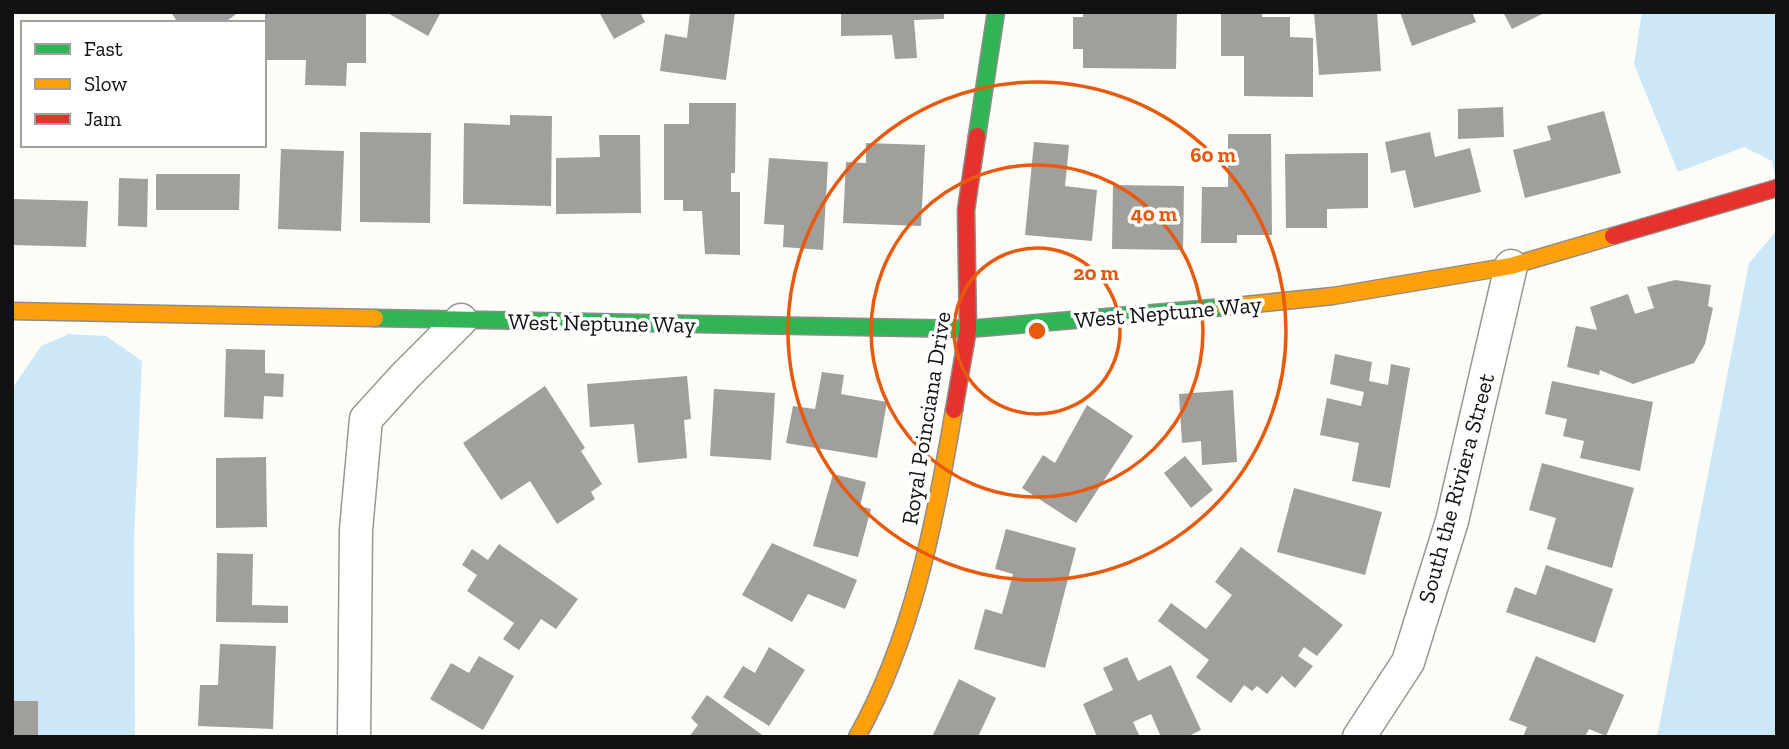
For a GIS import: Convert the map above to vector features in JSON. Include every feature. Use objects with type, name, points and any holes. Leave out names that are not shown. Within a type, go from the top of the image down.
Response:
[{"type":"street","name":"Royal Poinciana Drive","points":[[857,737],[880,696],[914,599],[939,499],[968,329],[966,210],[996,12]]},
{"type":"street","name":"West Neptune Way","points":[[12,311],[968,329],[1126,318],[1333,296],[1511,266],[1748,199],[1777,188]]},
{"type":"street","name":"South the Riviera Street","points":[[1359,737],[1408,662],[1452,522],[1511,266]]},
{"type":"street","points":[[354,737],[356,530],[366,419],[406,374],[461,320]]},
{"type":"water","points":[[1642,12],[1777,12],[1777,184],[1772,161],[1744,147],[1678,172],[1634,64]]},
{"type":"water","points":[[1777,230],[1777,737],[1657,737],[1749,263]]},
{"type":"water","points":[[69,334],[106,336],[142,361],[134,540],[135,737],[12,737],[12,389],[41,346]]},
{"type":"building","points":[[171,12],[239,12],[227,21],[177,21]]},
{"type":"building","points":[[265,12],[366,12],[366,63],[347,63],[346,86],[305,85],[306,60],[266,60]]},
{"type":"building","points":[[386,12],[441,12],[428,36]]},
{"type":"building","points":[[599,12],[640,12],[645,22],[614,39]]},
{"type":"building","points":[[690,12],[735,12],[726,80],[660,71],[665,34],[687,38]]},
{"type":"building","points":[[841,12],[944,12],[944,19],[914,20],[917,58],[895,59],[892,35],[841,36]]},
{"type":"building","points":[[1083,12],[1177,12],[1176,69],[1083,68],[1083,49],[1073,49],[1073,17],[1083,17]]},
{"type":"building","points":[[1221,12],[1262,12],[1262,17],[1290,17],[1290,37],[1313,38],[1313,97],[1244,96],[1244,56],[1221,56]]},
{"type":"building","points":[[1314,12],[1377,12],[1381,71],[1319,75]]},
{"type":"building","points":[[1400,12],[1472,12],[1476,22],[1412,46]]},
{"type":"building","points":[[1503,12],[1546,12],[1512,29]]},
{"type":"building","points":[[689,103],[736,103],[735,173],[731,173],[731,192],[740,192],[740,255],[705,254],[702,211],[683,211],[683,200],[664,200],[664,124],[689,124]]},
{"type":"building","points":[[1503,107],[1504,137],[1458,139],[1458,109]]},
{"type":"building","points":[[1604,111],[1621,173],[1525,198],[1513,150],[1551,140],[1547,126]]},
{"type":"building","points":[[510,115],[552,116],[551,206],[463,204],[464,123],[510,125]]},
{"type":"building","points":[[360,132],[431,133],[430,223],[360,222]]},
{"type":"building","points":[[1430,132],[1435,157],[1470,148],[1481,192],[1414,208],[1405,170],[1391,173],[1385,142]]},
{"type":"building","points":[[1228,134],[1271,134],[1272,235],[1237,235],[1237,243],[1201,243],[1202,187],[1228,187]]},
{"type":"building","points":[[599,135],[640,135],[641,213],[556,214],[556,158],[600,157]]},
{"type":"building","points":[[1034,142],[1069,145],[1065,186],[1097,190],[1092,241],[1025,235]]},
{"type":"building","points":[[866,143],[925,145],[921,226],[843,223],[846,162],[866,163]]},
{"type":"building","points":[[281,149],[344,151],[341,231],[278,229]]},
{"type":"building","points":[[1368,153],[1368,208],[1327,209],[1327,228],[1286,228],[1285,154]]},
{"type":"building","points":[[769,158],[828,162],[823,250],[783,247],[784,225],[764,224]]},
{"type":"building","points":[[156,174],[240,174],[239,210],[156,210]]},
{"type":"building","points":[[119,178],[148,179],[147,227],[118,226]]},
{"type":"building","points":[[1113,185],[1184,186],[1183,250],[1112,249]]},
{"type":"building","points":[[13,199],[88,201],[86,247],[12,245]]},
{"type":"building","points":[[1675,280],[1711,285],[1708,306],[1713,308],[1705,344],[1694,363],[1633,384],[1600,370],[1599,375],[1567,367],[1576,326],[1597,330],[1590,307],[1628,294],[1635,314],[1654,308],[1647,287]]},
{"type":"building","points":[[226,349],[265,350],[265,373],[284,374],[283,397],[264,396],[263,419],[224,417]]},
{"type":"building","points":[[1335,354],[1372,362],[1369,381],[1388,385],[1391,364],[1410,368],[1390,488],[1352,481],[1359,443],[1320,435],[1327,398],[1361,406],[1364,392],[1330,384]]},
{"type":"building","points":[[822,372],[844,375],[841,394],[887,402],[877,458],[786,443],[793,406],[815,409]]},
{"type":"building","points":[[687,376],[691,419],[684,420],[687,458],[638,463],[634,424],[590,427],[587,384]]},
{"type":"building","points":[[1552,381],[1653,402],[1640,471],[1580,458],[1584,441],[1563,436],[1567,419],[1545,414]]},
{"type":"building","points":[[545,386],[585,448],[581,451],[602,484],[591,492],[595,499],[557,524],[530,481],[501,500],[463,443]]},
{"type":"building","points":[[714,389],[775,393],[771,460],[710,456]]},
{"type":"building","points":[[1233,390],[1237,462],[1202,465],[1201,441],[1182,443],[1179,394]]},
{"type":"building","points":[[1087,405],[1133,436],[1076,523],[1022,488],[1043,455],[1055,463]]},
{"type":"building","points":[[1185,456],[1213,490],[1191,508],[1164,473]]},
{"type":"building","points":[[266,457],[267,527],[216,528],[216,458]]},
{"type":"building","points":[[1542,463],[1634,488],[1612,568],[1547,549],[1556,518],[1529,510]]},
{"type":"building","points":[[833,474],[866,482],[860,506],[871,509],[858,557],[813,546]]},
{"type":"building","points":[[1294,488],[1382,512],[1365,575],[1277,552]]},
{"type":"building","points":[[1006,529],[1076,548],[1045,668],[974,649],[985,609],[1002,614],[1013,574],[995,569]]},
{"type":"building","points":[[772,543],[857,580],[845,609],[808,594],[792,622],[742,595]]},
{"type":"building","points":[[499,544],[578,599],[556,629],[541,619],[519,650],[503,639],[514,623],[467,591],[477,575],[462,565],[472,549],[488,560]]},
{"type":"building","points":[[1241,547],[1343,625],[1317,656],[1304,647],[1298,656],[1313,666],[1295,688],[1282,676],[1267,694],[1257,686],[1252,691],[1244,685],[1231,703],[1196,677],[1209,660],[1158,621],[1171,603],[1206,629],[1232,595],[1215,582]]},
{"type":"building","points":[[217,553],[253,554],[252,605],[288,606],[288,623],[216,622]]},
{"type":"building","points":[[1546,565],[1613,589],[1595,643],[1506,612],[1515,587],[1536,595]]},
{"type":"building","points":[[220,644],[276,646],[273,729],[198,726],[200,685],[218,685]]},
{"type":"building","points":[[769,647],[805,670],[769,726],[723,697],[743,666],[755,673]]},
{"type":"building","points":[[479,656],[514,676],[483,730],[430,699],[451,663],[469,673]]},
{"type":"building","points":[[1536,656],[1624,695],[1606,736],[1589,729],[1585,737],[1523,737],[1527,727],[1509,720]]},
{"type":"building","points":[[1127,657],[1138,681],[1171,665],[1201,730],[1187,737],[1161,737],[1151,714],[1133,722],[1140,737],[1097,737],[1083,704],[1113,690],[1103,668]]},
{"type":"building","points":[[959,679],[996,698],[978,737],[932,737]]},
{"type":"building","points":[[707,695],[765,737],[689,737],[698,725],[691,718]]},
{"type":"building","points":[[13,701],[38,701],[38,737],[13,737]]},
{"type":"traffic: fast","points":[[977,136],[996,12]]},
{"type":"traffic: fast","points":[[375,318],[968,329],[1225,307]]},
{"type":"traffic: slow","points":[[1225,307],[1333,296],[1511,266],[1613,236]]},
{"type":"traffic: slow","points":[[12,311],[375,318]]},
{"type":"traffic: slow","points":[[857,737],[893,659],[907,619],[930,536],[954,410]]},
{"type":"traffic: jam","points":[[954,410],[968,329],[966,210],[977,136]]},
{"type":"traffic: jam","points":[[1613,236],[1777,188]]}]
